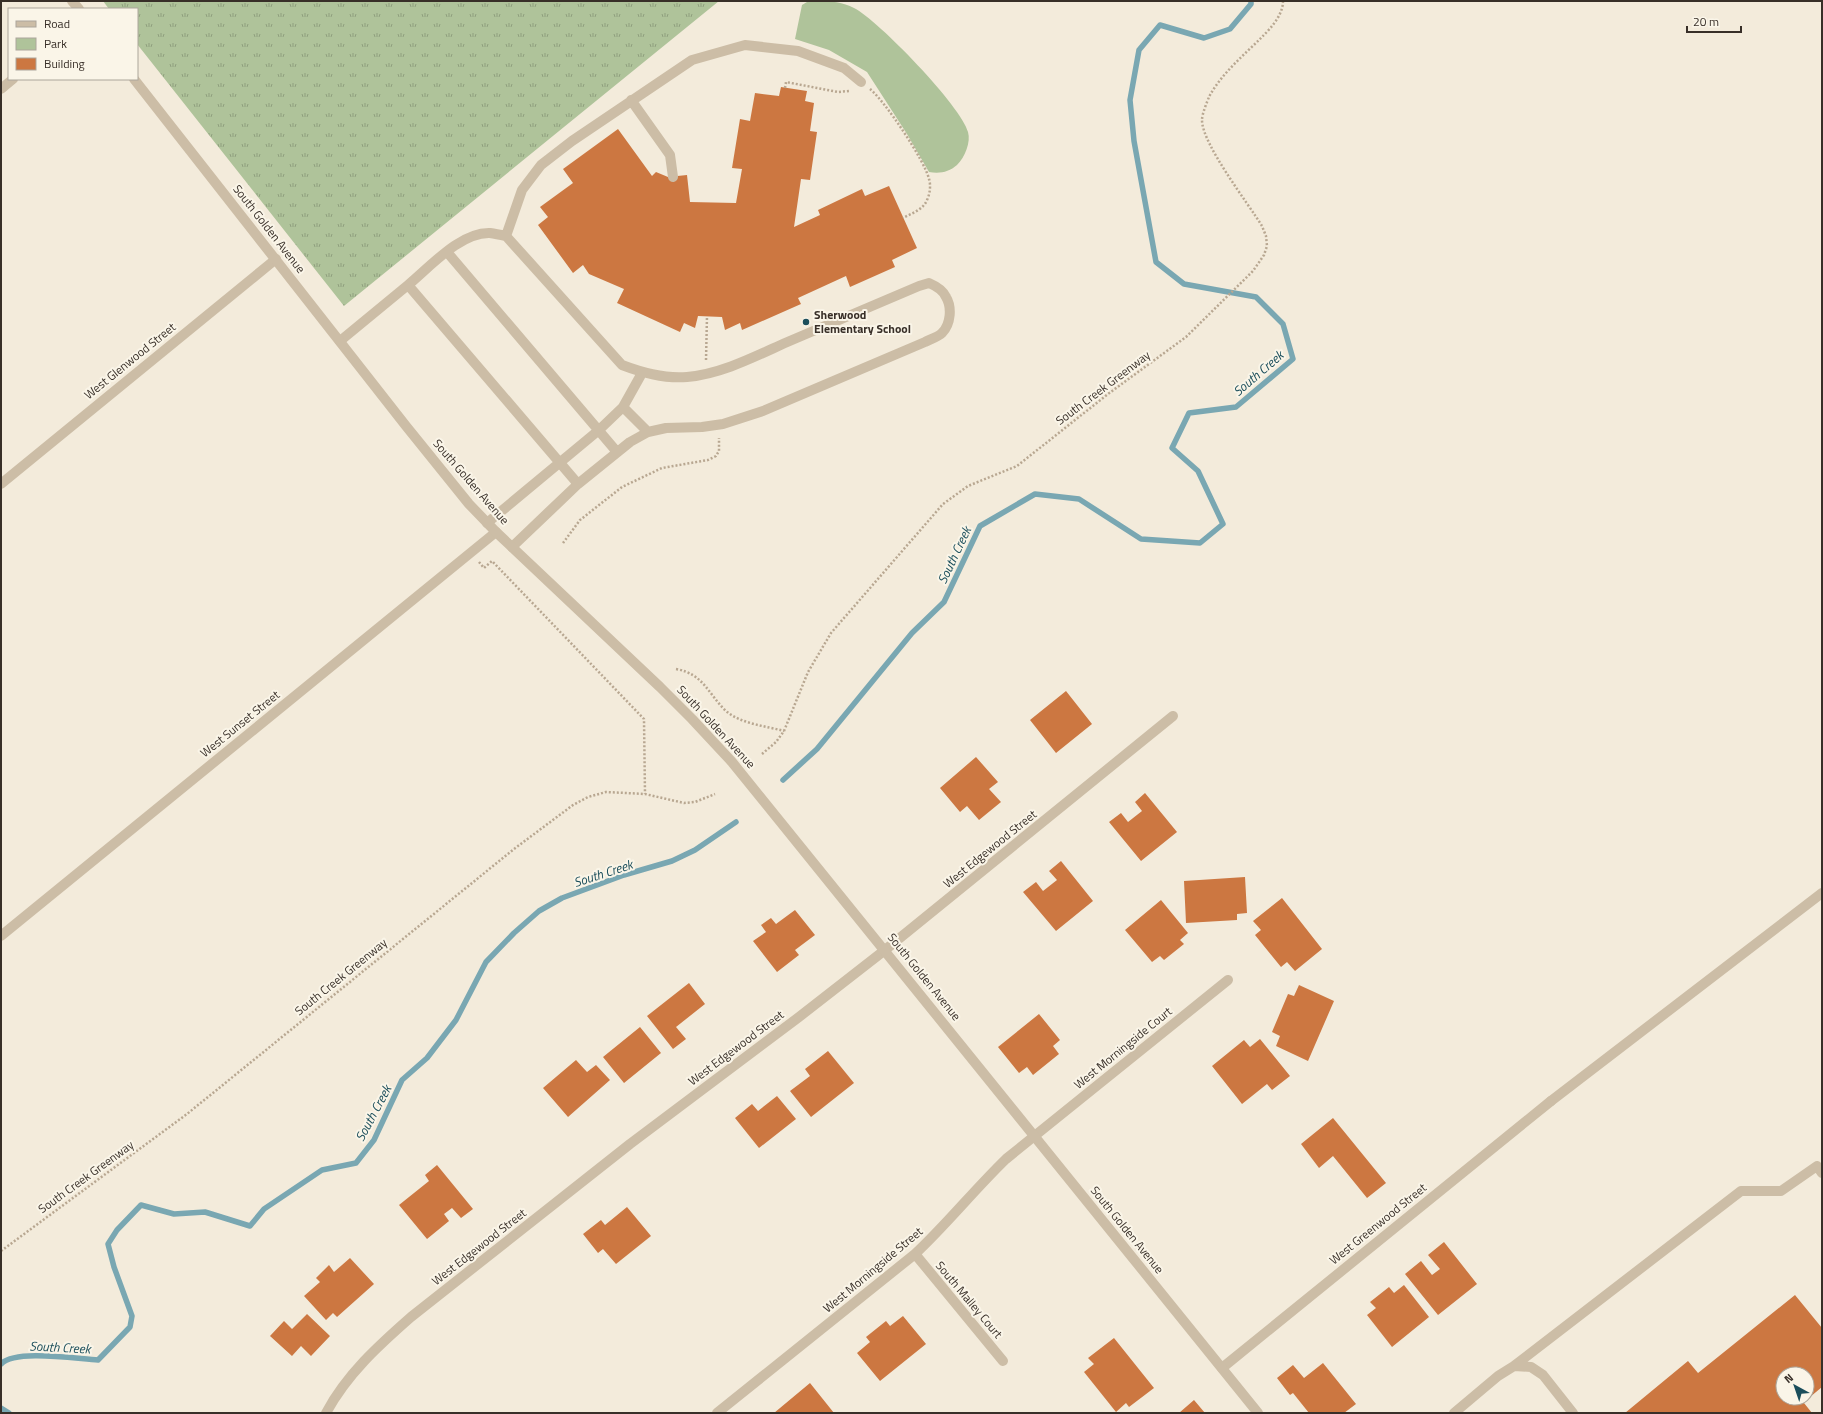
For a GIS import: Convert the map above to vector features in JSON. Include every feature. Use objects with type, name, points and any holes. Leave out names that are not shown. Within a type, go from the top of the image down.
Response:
[{"type":"street","points":[[506,236],[522,190],[541,165],[572,141],[692,60],[745,45],[798,51],[844,68],[862,82]]},
{"type":"street","points":[[1,89],[12,80]]},
{"type":"street","name":"South Golden Avenue","points":[[135,80],[443,472],[496,532],[697,724],[732,762],[783,822],[1258,1413]]},
{"type":"street","points":[[631,100],[670,155],[673,177]]},
{"type":"street","points":[[340,341],[457,243],[470,237],[489,233],[506,236],[622,365],[642,373],[686,377],[707,374],[740,362],[919,286],[930,283],[939,288],[946,297],[950,310],[949,322],[942,332],[925,342],[764,411],[717,425],[666,428],[648,432],[630,442],[578,484],[512,547]]},
{"type":"street","points":[[447,252],[617,452]]},
{"type":"street","name":"West Glenwood Street","points":[[1,484],[276,259]]},
{"type":"street","points":[[408,285],[578,484]]},
{"type":"street","points":[[487,522],[599,430],[623,407],[642,373]]},
{"type":"street","points":[[623,407],[648,432]]},
{"type":"street","name":"West Sunset Street","points":[[1,936],[496,532]]},
{"type":"street","name":"West Edgewood Street","points":[[326,1413],[342,1386],[354,1371],[383,1341],[411,1317],[630,1144],[799,1018],[1173,716]]},
{"type":"street","name":"West Greenwood Street","points":[[1222,1368],[1551,1101],[1822,893]]},
{"type":"street","name":"West Morningside Court","points":[[1034,1136],[1228,980]]},
{"type":"street","name":"West Morningside Street","points":[[717,1413],[915,1254],[952,1218],[982,1182],[1006,1159],[1034,1136]]},
{"type":"street","points":[[1454,1413],[1498,1376],[1514,1366],[1741,1191],[1781,1191],[1817,1166],[1822,1173]]},
{"type":"street","name":"South Malley Court","points":[[915,1254],[1003,1361]]},
{"type":"street","points":[[1514,1366],[1531,1367],[1543,1375],[1573,1413]]},
{"type":"path","name":"South Creek Greenway","points":[[762,754],[776,742],[784,731],[808,672],[831,633],[944,504],[968,486],[993,477],[1023,461],[1108,394],[1186,337],[1253,271],[1264,255],[1267,246],[1266,236],[1262,226],[1216,155],[1205,134],[1202,119],[1209,96],[1223,77],[1272,26],[1283,7],[1283,1]]},
{"type":"path","points":[[785,88],[786,82],[845,92],[850,91],[862,82],[877,95],[906,136],[926,170],[930,180],[927,200],[922,207],[903,218]]},
{"type":"path","points":[[706,366],[707,316]]},
{"type":"path","points":[[563,543],[580,520],[622,487],[662,468],[708,460],[716,456],[720,451],[719,438]]},
{"type":"path","points":[[471,553],[484,568],[492,561],[644,719],[645,794]]},
{"type":"path","points":[[676,669],[688,671],[700,680],[727,712],[746,722],[784,731]]},
{"type":"path","name":"South Creek Greenway","points":[[1,1251],[187,1114],[514,849],[573,804],[588,797],[606,792],[645,794],[684,802],[700,801],[715,794]]},
{"type":"green space","points":[[103,1],[719,1],[344,306],[138,45],[138,8],[108,8]]},
{"type":"green space","points":[[819,1],[846,4],[866,16],[899,46],[936,85],[962,120],[968,132],[969,140],[967,149],[963,158],[957,165],[944,172],[929,172],[907,134],[867,72],[829,50],[795,39],[802,5],[807,2]]},
{"type":"building","points":[[781,87],[807,91],[805,101],[814,103],[810,131],[817,132],[810,180],[801,179],[794,227],[820,215],[818,210],[862,189],[865,196],[889,186],[917,248],[892,260],[895,267],[850,287],[846,276],[798,298],[801,304],[742,330],[740,323],[725,330],[722,317],[698,316],[695,328],[684,323],[680,332],[617,303],[624,289],[589,274],[583,265],[573,273],[538,225],[548,217],[540,207],[573,183],[563,169],[618,129],[652,176],[656,172],[668,177],[687,175],[690,202],[736,203],[742,169],[732,168],[740,119],[750,121],[755,93],[779,96]]},
{"type":"building","points":[[1066,691],[1092,724],[1056,753],[1030,720]]},
{"type":"building","points":[[976,757],[998,782],[989,789],[1001,802],[979,820],[967,806],[960,812],[940,788]]},
{"type":"building","points":[[1145,793],[1177,832],[1141,861],[1109,822],[1121,813],[1128,822],[1142,811],[1135,802]]},
{"type":"building","points":[[1061,861],[1093,901],[1056,931],[1023,892],[1036,882],[1043,891],[1057,880],[1049,871]]},
{"type":"building","points":[[1245,877],[1247,913],[1237,914],[1237,920],[1186,923],[1184,881]]},
{"type":"building","points":[[1282,898],[1322,949],[1295,971],[1287,962],[1281,967],[1255,935],[1261,930],[1253,921]]},
{"type":"building","points":[[1161,900],[1188,933],[1180,940],[1184,944],[1164,960],[1160,956],[1152,962],[1125,930]]},
{"type":"building","points":[[795,910],[815,935],[795,950],[799,955],[777,972],[753,941],[766,932],[761,925],[771,918],[776,924]]},
{"type":"building","points":[[689,983],[705,1004],[676,1027],[686,1039],[673,1049],[647,1016]]},
{"type":"building","points":[[1299,985],[1334,1001],[1308,1061],[1276,1046],[1280,1036],[1272,1032],[1288,994],[1294,996]]},
{"type":"building","points":[[1039,1014],[1060,1040],[1053,1046],[1059,1054],[1033,1075],[1027,1067],[1019,1073],[998,1047]]},
{"type":"building","points":[[640,1027],[661,1053],[624,1083],[603,1057]]},
{"type":"building","points":[[1260,1039],[1290,1076],[1272,1090],[1267,1084],[1242,1104],[1212,1066],[1244,1040],[1250,1047]]},
{"type":"building","points":[[828,1051],[854,1083],[811,1117],[790,1091],[810,1076],[805,1069]]},
{"type":"building","points":[[576,1060],[587,1072],[596,1065],[610,1080],[568,1117],[543,1088]]},
{"type":"building","points":[[777,1096],[796,1119],[759,1148],[735,1118],[752,1104],[758,1111]]},
{"type":"building","points":[[1333,1118],[1386,1183],[1367,1198],[1333,1156],[1319,1168],[1301,1144]]},
{"type":"building","points":[[437,1165],[473,1209],[461,1218],[452,1208],[444,1214],[449,1221],[427,1239],[399,1205],[429,1181],[425,1175]]},
{"type":"building","points":[[627,1207],[651,1236],[616,1264],[603,1249],[598,1253],[583,1234],[601,1220],[605,1225]]},
{"type":"building","points":[[1444,1242],[1477,1284],[1438,1315],[1405,1274],[1421,1261],[1432,1275],[1440,1269],[1428,1255]]},
{"type":"building","points":[[350,1258],[374,1284],[337,1317],[333,1313],[326,1320],[304,1296],[320,1282],[316,1278],[329,1265],[334,1272]]},
{"type":"building","points":[[1404,1285],[1429,1317],[1392,1347],[1367,1315],[1376,1308],[1370,1302],[1389,1287],[1394,1293]]},
{"type":"building","points":[[1795,1295],[1822,1328],[1822,1387],[1815,1393],[1815,1366],[1775,1366],[1775,1406],[1806,1406],[1812,1413],[1625,1413],[1688,1361],[1698,1373]]},
{"type":"building","points":[[307,1314],[330,1336],[311,1356],[301,1346],[292,1356],[270,1336],[284,1321],[292,1329]]},
{"type":"building","points":[[903,1316],[926,1344],[880,1381],[857,1353],[870,1342],[866,1337],[886,1321],[890,1326]]},
{"type":"building","points":[[1114,1338],[1154,1388],[1129,1407],[1126,1403],[1116,1412],[1084,1372],[1094,1364],[1088,1358]]},
{"type":"building","points":[[1323,1363],[1356,1404],[1344,1413],[1309,1413],[1293,1393],[1290,1395],[1277,1378],[1293,1365],[1304,1378]]},
{"type":"building","points":[[810,1383],[834,1413],[774,1413]]},
{"type":"building","points":[[1194,1400],[1205,1413],[1179,1413]]},
{"type":"waterway","name":"South Creek","points":[[783,780],[817,749],[912,633],[944,602],[980,526],[1035,494],[1079,499],[1141,539],[1200,543],[1223,524],[1198,471],[1172,448],[1189,413],[1236,407],[1293,359],[1283,324],[1256,297],[1184,284],[1156,262],[1134,141],[1130,100],[1139,50],[1160,25],[1204,38],[1230,29],[1251,4],[1251,1]]},
{"type":"waterway","name":"South Creek","points":[[1,1364],[8,1359],[32,1356],[98,1360],[130,1327],[132,1316],[114,1267],[108,1244],[117,1230],[141,1205],[174,1214],[205,1212],[250,1226],[264,1209],[322,1170],[356,1163],[374,1140],[402,1080],[427,1058],[456,1020],[486,962],[514,933],[539,911],[562,898],[624,875],[672,861],[695,850],[736,822]]},
{"type":"waterway","name":"South Creek","points":[[1,1408],[9,1413]]},
{"type":"place","name":"Sherwood Elementary School","points":[[806,322]]}]
